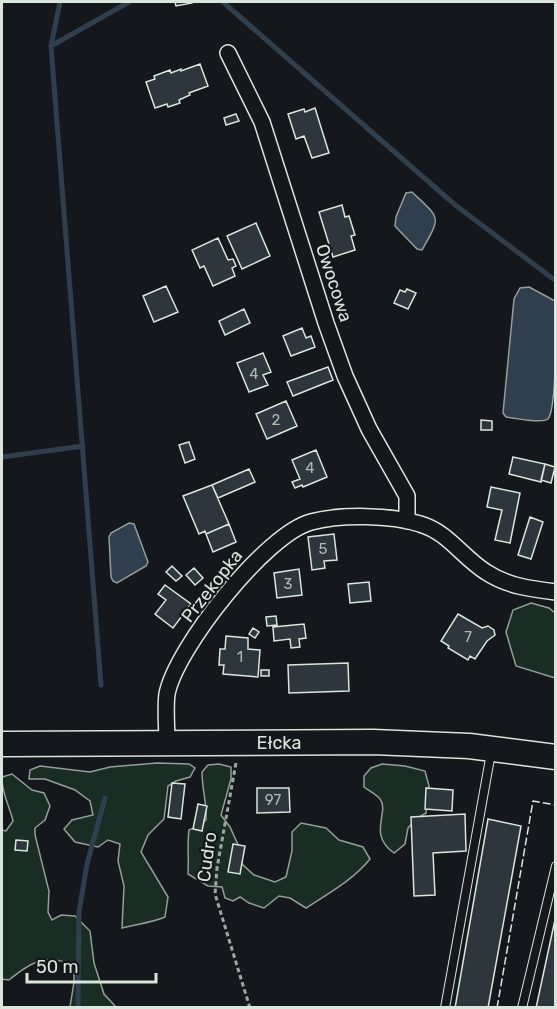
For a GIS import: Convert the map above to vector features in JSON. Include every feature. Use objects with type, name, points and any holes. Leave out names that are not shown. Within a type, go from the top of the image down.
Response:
[{"type":"main road","name":"Ełcka","points":[[2,744],[374,742],[491,748],[555,757]]},
{"type":"street","name":"Owocowa","points":[[228,52],[262,122],[345,376],[369,429],[407,496],[407,520]]},
{"type":"street","name":"Przekopka","points":[[167,744],[167,694],[174,672],[216,607],[246,570],[288,535],[309,522],[341,518],[407,520],[432,528],[444,535],[485,572],[505,582],[555,592]]},
{"type":"lane","points":[[445,1008],[491,748]]},
{"type":"lane","points":[[522,1008],[554,881],[555,866]]},
{"type":"path","name":"Cudro","points":[[237,743],[237,757],[217,868],[215,894],[250,1008]]},
{"type":"green space","points":[[531,603],[549,608],[555,613],[555,678],[516,666],[506,632],[513,610]]},
{"type":"green space","points":[[157,763],[189,764],[195,768],[190,777],[168,786],[164,819],[148,835],[141,852],[168,897],[165,917],[122,928],[124,886],[118,861],[120,844],[108,840],[98,847],[75,842],[64,829],[72,820],[93,815],[90,801],[75,790],[45,779],[29,779],[30,770],[40,766],[90,772],[110,767]]},
{"type":"green space","points":[[219,764],[231,767],[231,779],[221,815],[230,827],[239,847],[242,864],[254,875],[275,882],[286,877],[292,851],[292,832],[301,823],[326,828],[339,840],[363,847],[370,859],[348,880],[306,908],[290,898],[279,896],[264,908],[240,897],[233,901],[225,898],[222,887],[208,886],[188,874],[189,830],[206,820],[202,772],[208,765]]},
{"type":"green space","points":[[382,764],[425,771],[429,786],[426,813],[408,828],[405,844],[394,853],[386,846],[380,831],[383,810],[380,799],[364,787],[364,776],[371,768]]},
{"type":"green space","points":[[12,774],[32,790],[44,793],[50,806],[45,820],[35,828],[49,891],[48,912],[52,920],[61,915],[75,916],[90,931],[94,963],[104,994],[116,1007],[70,1007],[74,966],[56,960],[40,961],[25,968],[9,980],[2,979],[2,830],[6,831],[13,821],[4,794],[2,777]]},
{"type":"water","points":[[412,192],[433,213],[435,218],[433,230],[422,250],[417,249],[395,226],[396,217],[406,193]]},
{"type":"water","points":[[529,287],[555,301],[553,399],[548,419],[540,421],[506,417],[503,413],[514,299],[520,288]]},
{"type":"water","points":[[129,523],[134,524],[148,562],[146,566],[117,583],[111,577],[109,537],[111,533]]},
{"type":"building","points":[[175,2],[192,2],[192,3],[176,6]]},
{"type":"building","points":[[200,64],[208,86],[189,93],[190,95],[179,100],[180,103],[155,108],[146,82],[170,70],[171,73],[181,69],[181,71]]},
{"type":"building","points":[[315,108],[329,153],[312,158],[304,136],[296,139],[288,114]]},
{"type":"building","points":[[236,114],[239,121],[226,125],[224,118]]},
{"type":"building","points":[[342,205],[345,217],[349,216],[355,235],[351,236],[355,250],[333,257],[319,212]]},
{"type":"building","points":[[256,223],[270,256],[242,269],[227,236]]},
{"type":"building","points":[[218,238],[228,260],[233,259],[236,266],[232,268],[235,276],[213,286],[204,266],[200,268],[192,250]]},
{"type":"building","points":[[166,286],[178,312],[154,322],[143,296]]},
{"type":"building","points":[[407,289],[416,293],[408,309],[394,303],[400,290],[405,292]]},
{"type":"building","points":[[244,309],[250,323],[225,335],[219,321]]},
{"type":"building","points":[[302,328],[306,338],[311,336],[315,347],[291,356],[283,336]]},
{"type":"building","points":[[263,353],[271,372],[263,375],[268,385],[249,392],[237,363]]},
{"type":"building","points":[[328,367],[333,380],[293,396],[287,382]]},
{"type":"building","points":[[286,401],[297,426],[267,439],[256,414]]},
{"type":"building","points":[[481,420],[492,421],[492,430],[481,430]]},
{"type":"building","points":[[189,442],[195,459],[185,463],[179,445]]},
{"type":"building","points":[[316,450],[327,477],[295,488],[292,482],[300,479],[292,460]]},
{"type":"building","points":[[513,457],[545,464],[541,482],[509,474]]},
{"type":"building","points":[[545,464],[555,467],[551,483],[541,480]]},
{"type":"building","points":[[249,469],[255,482],[218,498],[212,485]]},
{"type":"building","points":[[212,485],[229,524],[206,534],[205,531],[199,534],[183,496]]},
{"type":"building","points":[[491,487],[520,493],[510,543],[495,540],[502,510],[487,507]]},
{"type":"building","points":[[530,517],[543,522],[531,559],[518,555]]},
{"type":"building","points":[[229,524],[236,542],[213,552],[206,534]]},
{"type":"building","points":[[334,534],[337,560],[324,561],[325,568],[312,570],[308,537]]},
{"type":"building","points":[[172,566],[182,576],[176,581],[166,572]]},
{"type":"building","points":[[194,568],[203,578],[195,585],[186,575]]},
{"type":"building","points":[[299,569],[302,595],[277,598],[274,573]]},
{"type":"building","points":[[369,582],[371,601],[350,603],[348,584]]},
{"type":"building","points":[[165,585],[191,604],[173,628],[155,614],[166,600],[158,594]]},
{"type":"building","points":[[458,614],[482,628],[488,626],[494,630],[495,635],[487,641],[475,659],[470,656],[468,660],[441,641]]},
{"type":"building","points":[[276,616],[277,625],[267,626],[266,617]]},
{"type":"building","points":[[304,624],[306,638],[299,639],[300,647],[291,648],[290,639],[274,641],[273,627]]},
{"type":"building","points":[[253,628],[259,632],[255,638],[249,634]]},
{"type":"building","points":[[226,636],[248,638],[248,649],[260,650],[258,677],[223,674],[224,665],[219,665],[220,649],[225,649]]},
{"type":"building","points":[[348,663],[349,691],[289,693],[288,665]]},
{"type":"building","points":[[261,670],[269,670],[269,676],[261,676]]},
{"type":"building","points":[[172,783],[185,784],[181,819],[168,817]]},
{"type":"building","points":[[257,788],[289,788],[290,812],[257,813]]},
{"type":"building","points":[[426,788],[453,790],[452,811],[425,809]]},
{"type":"building","points":[[198,804],[207,806],[202,831],[193,829]]},
{"type":"building","points":[[465,814],[466,851],[433,853],[435,895],[414,896],[411,817]]},
{"type":"building","points":[[488,819],[521,826],[488,1008],[455,1008]]},
{"type":"building","points":[[16,840],[28,841],[27,851],[15,850]]},
{"type":"building","points":[[233,844],[245,846],[240,874],[228,872]]},
{"type":"building","points":[[556,915],[556,1008],[536,1008]]},
{"type":"waterway","points":[[60,2],[51,46],[101,685]]},
{"type":"waterway","points":[[51,46],[129,2]]},
{"type":"waterway","points":[[223,2],[454,204],[556,281]]},
{"type":"waterway","points":[[2,457],[83,446]]},
{"type":"waterway","points":[[78,1008],[79,912],[87,864],[105,798]]},
{"type":"fence","points":[[497,1008],[533,801],[556,805]]}]
